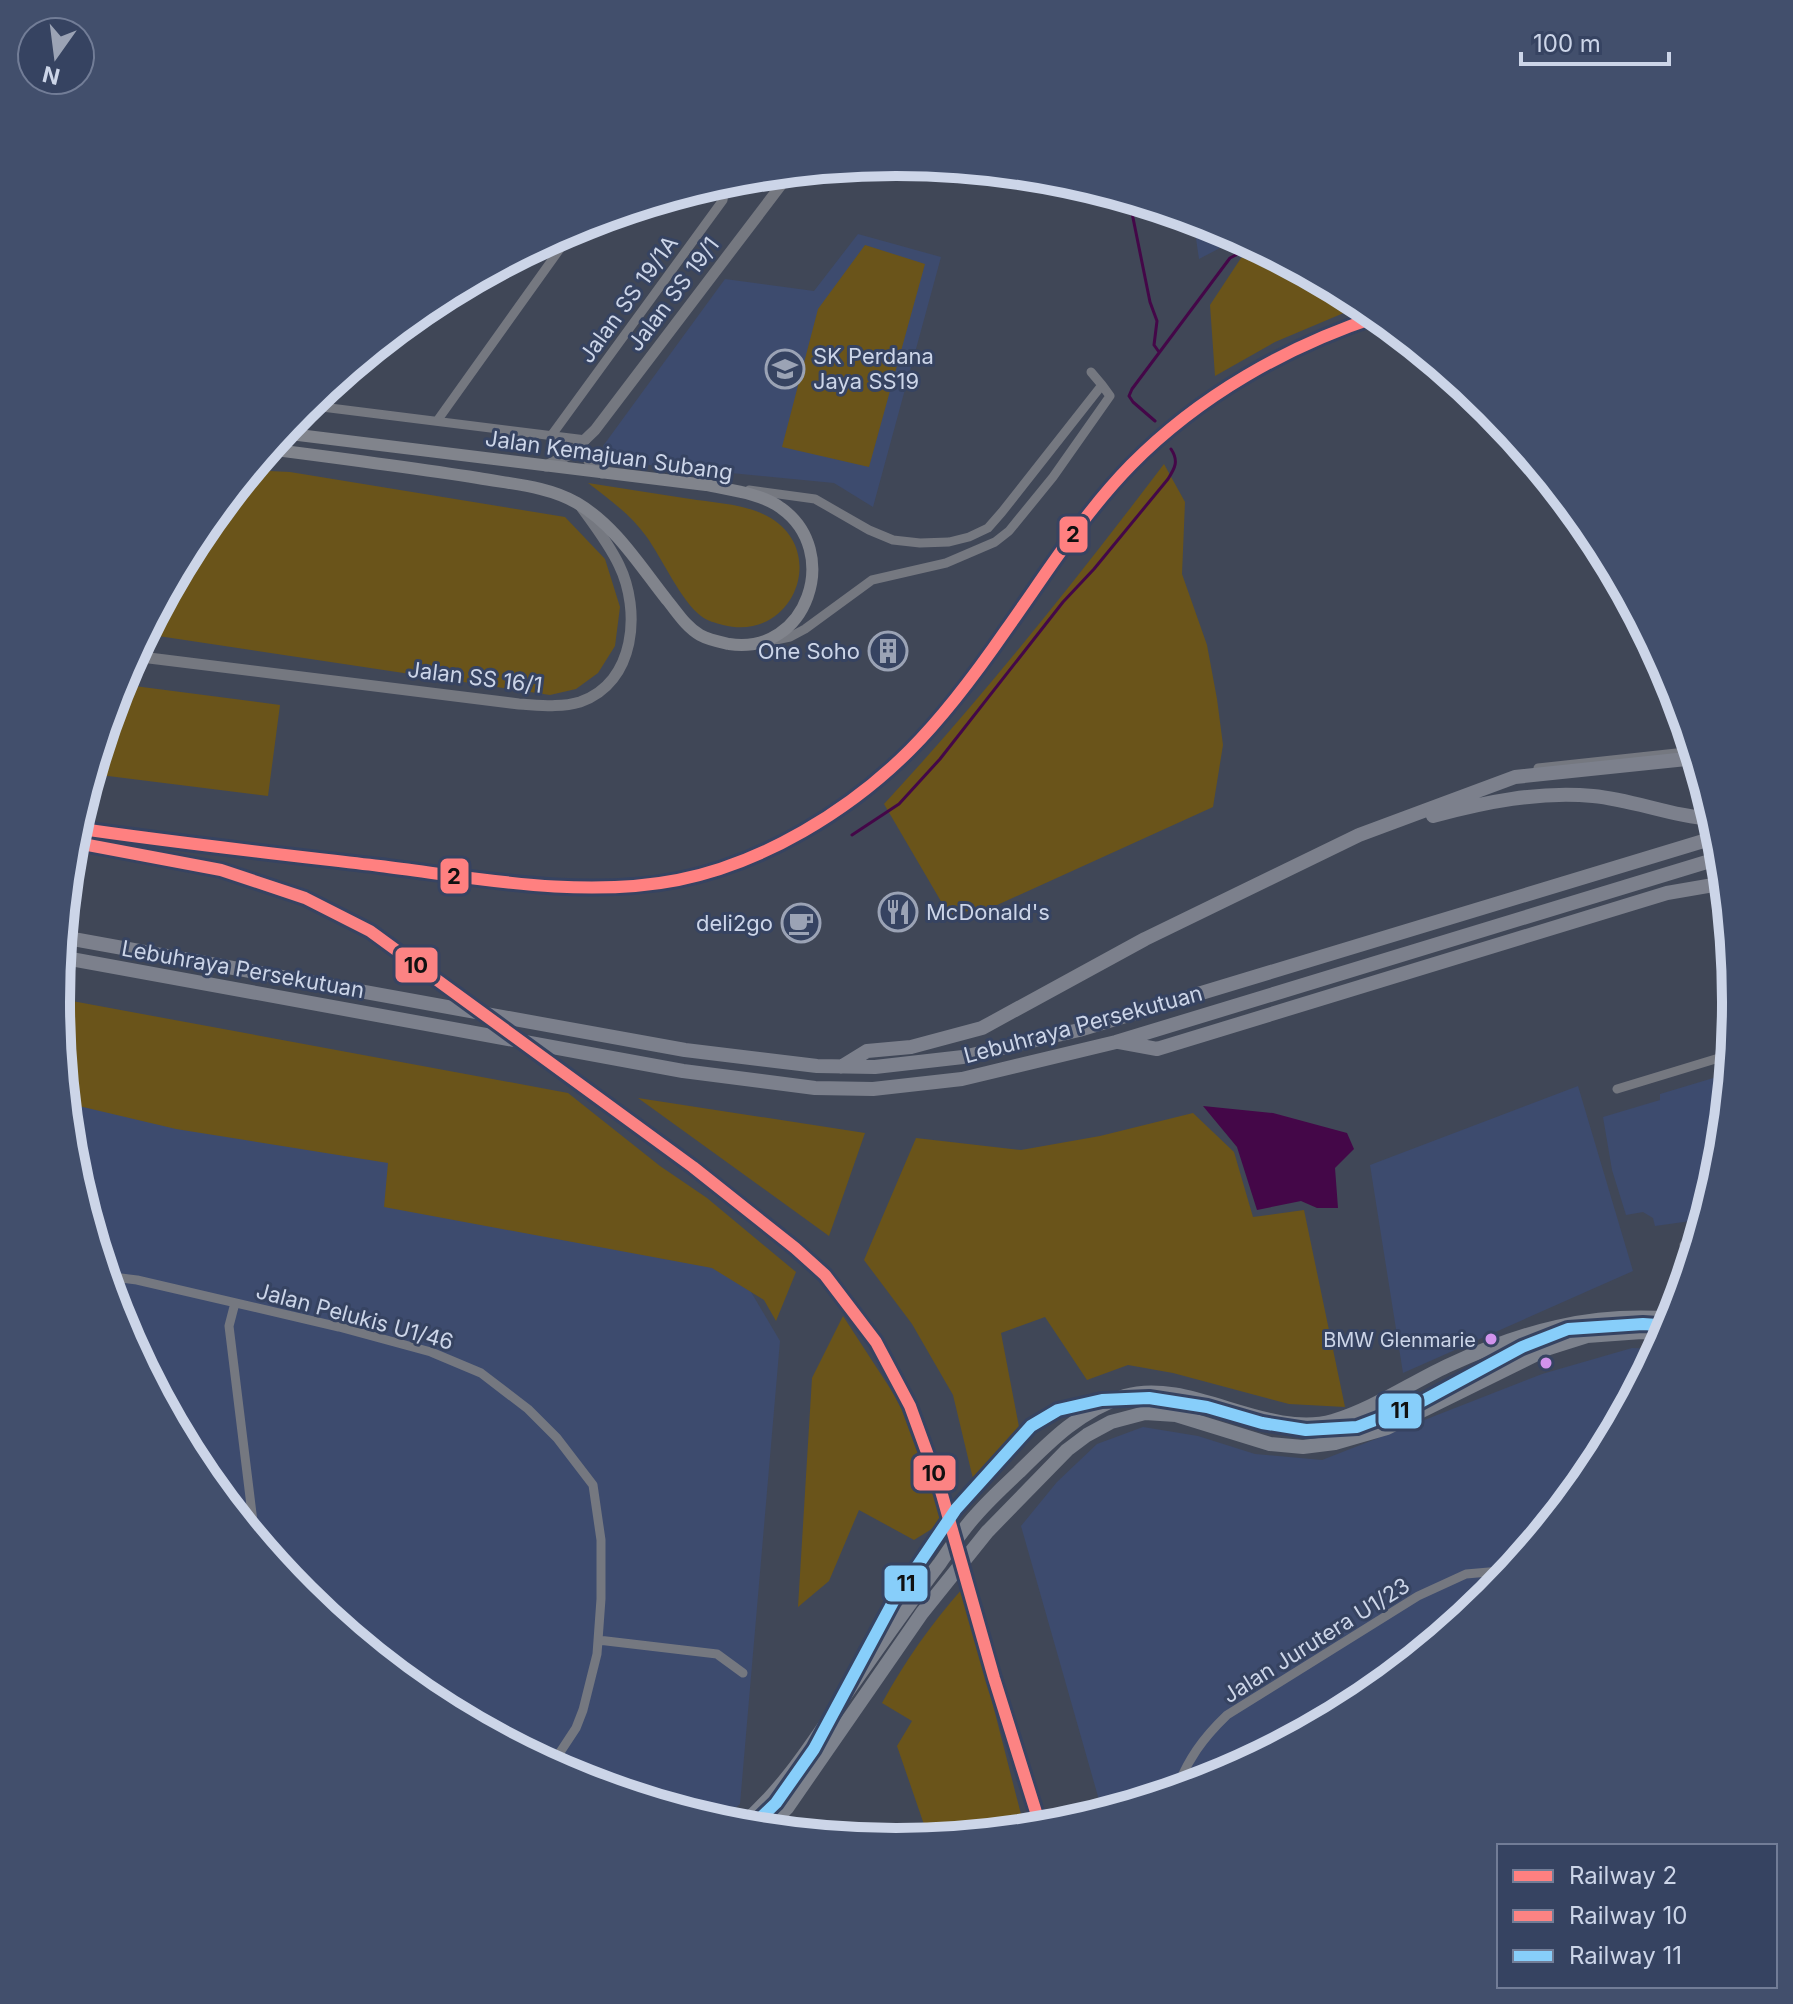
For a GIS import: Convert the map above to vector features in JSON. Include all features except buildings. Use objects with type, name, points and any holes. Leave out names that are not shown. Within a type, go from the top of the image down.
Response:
[{"type":"highway","points":[[841,1067],[867,1051],[911,1047],[982,1028],[1145,939],[1359,835],[1515,777],[1686,759]]},
{"type":"highway","points":[[1359,835],[1483,803],[1562,795],[1630,802],[1702,818]]},
{"type":"highway","name":"Lebuhraya Persekutuan","points":[[73,939],[672,1048],[771,1063],[841,1067],[912,1064],[963,1057],[1079,1030],[1707,840]]},
{"type":"highway","name":"Lebuhraya Persekutuan","points":[[72,959],[656,1067],[815,1088],[873,1089],[962,1079],[1116,1042],[1710,861]]},
{"type":"highway","points":[[1116,1042],[1157,1049],[1667,893],[1714,885]]},
{"type":"main road","name":"Jalan Kemajuan Subang","points":[[281,451],[523,485],[557,493],[579,504],[601,521],[689,626],[714,640],[740,645],[759,642],[793,623],[807,602],[812,580],[807,543],[798,526],[779,506],[757,497],[706,485],[296,435]]},
{"type":"main road","points":[[751,1815],[781,1786],[975,1515],[1051,1440],[1081,1415],[1129,1395],[1152,1393],[1295,1425],[1318,1424],[1334,1421],[1448,1366],[1533,1333],[1579,1321],[1637,1316],[1660,1318]]},
{"type":"main road","points":[[776,1819],[922,1613],[987,1532],[1067,1450],[1087,1435],[1111,1422],[1145,1413],[1176,1415],[1270,1444],[1303,1447],[1335,1443],[1387,1428],[1549,1348],[1587,1336],[1653,1333]]},
{"type":"street","name":"Jalan SS 19/1","points":[[545,466],[556,463],[583,443],[782,184]]},
{"type":"street","name":"Jalan SS 19/1A","points":[[551,436],[723,200],[724,194]]},
{"type":"street","points":[[437,421],[562,247]]},
{"type":"street","points":[[759,642],[790,637],[872,580],[946,563],[995,542],[1009,531],[1109,400],[1109,392],[1091,372]]},
{"type":"street","points":[[706,485],[815,499],[893,540],[949,542],[988,528],[1102,385]]},
{"type":"street","points":[[324,407],[551,436],[583,443],[591,464],[603,474]]},
{"type":"street","points":[[1039,466],[1053,477]]},
{"type":"street","name":"Jalan SS 16/1","points":[[146,658],[519,704],[556,706],[581,701],[600,691],[623,664],[632,609],[620,566],[579,504]]},
{"type":"street","points":[[1481,790],[1492,779],[1516,772],[1684,752]]},
{"type":"street","points":[[1617,1089],[1721,1057]]},
{"type":"street","name":"Jalan Pelukis U1/46","points":[[118,1278],[431,1352],[476,1370],[528,1409],[557,1438],[593,1485],[601,1540],[598,1640],[578,1723],[558,1755]]},
{"type":"street","points":[[235,1303],[229,1326],[253,1519]]},
{"type":"street","name":"Jalan Jurutera U1/23","points":[[1181,1778],[1204,1736],[1227,1715],[1418,1596],[1466,1574],[1495,1571]]},
{"type":"street","points":[[598,1640],[717,1654],[743,1673]]},
{"type":"shaded area","points":[[1195,231],[1227,244],[1199,259]]},
{"type":"shaded area","name":"SK Perdana Jaya SS19","points":[[858,234],[941,257],[873,507],[834,483],[609,461],[603,446],[725,279],[814,291]]},
{"type":"shaded area","points":[[865,245],[925,264],[869,467],[782,447],[818,309]]},
{"type":"shaded area","points":[[1248,255],[1262,261],[1349,311],[1275,342],[1215,376],[1210,305],[1241,258]]},
{"type":"shaded area","points":[[1164,464],[1185,502],[1182,574],[1207,645],[1217,699],[1223,745],[1213,807],[997,905],[949,915],[884,804],[1028,637]]},
{"type":"shaded area","points":[[264,471],[290,472],[565,517],[605,559],[620,607],[615,646],[598,673],[576,689],[550,695],[155,636],[209,543]]},
{"type":"shaded area","points":[[588,483],[733,505],[767,516],[786,531],[797,549],[799,570],[795,590],[785,607],[769,620],[748,627],[723,625],[706,619],[686,600],[640,528]]},
{"type":"shaded area","points":[[133,686],[280,705],[268,796],[102,775]]},
{"type":"shaded area","points":[[70,1001],[568,1093],[660,1166],[707,1198],[796,1272],[776,1321],[764,1300],[712,1268],[384,1207],[388,1163],[176,1129],[77,1106]]},
{"type":"shaded area","points":[[71,1036],[741,1275],[780,1341],[740,1804],[730,1812],[631,1785],[580,1766],[483,1718],[393,1658],[312,1586],[275,1547],[209,1461],[155,1368],[133,1318],[98,1216],[86,1163],[77,1110]]},
{"type":"shaded area","points":[[1719,1076],[1707,1163],[1694,1221],[1655,1226],[1653,1218],[1643,1212],[1626,1215],[1612,1170],[1603,1117],[1660,1100],[1660,1094]]},
{"type":"shaded area","points":[[1578,1086],[1633,1271],[1403,1373],[1370,1165]]},
{"type":"shaded area","points":[[638,1098],[865,1133],[829,1236]]},
{"type":"shaded area","points":[[1203,1106],[1273,1113],[1347,1133],[1354,1149],[1335,1168],[1338,1208],[1317,1208],[1301,1201],[1257,1210],[1237,1147]]},
{"type":"shaded area","points":[[1193,1113],[1234,1152],[1253,1217],[1304,1210],[1345,1407],[1289,1404],[1173,1373],[1128,1365],[1087,1380],[1045,1317],[1001,1333],[1019,1427],[974,1483],[953,1395],[912,1324],[864,1260],[916,1138],[1021,1150],[1100,1136]]},
{"type":"shaded area","points":[[843,1316],[899,1402],[943,1522],[914,1540],[859,1510],[829,1581],[798,1607],[812,1378]]},
{"type":"shaded area","points":[[1632,1348],[1647,1349],[1584,1461],[1518,1547],[1481,1586],[1400,1658],[1310,1718],[1213,1766],[1162,1785],[1100,1803],[1021,1526],[1057,1482],[1097,1444],[1143,1427],[1198,1436],[1255,1454],[1322,1460],[1542,1374]]},
{"type":"shaded area","points":[[963,1588],[1022,1818],[925,1827],[897,1746],[912,1721],[882,1703],[940,1615]]},
{"type":"waterway","points":[[1131,210],[1150,302],[1157,321],[1154,345],[1159,352]]},
{"type":"waterway","points":[[1155,421],[1133,402],[1129,396],[1132,389],[1230,258],[1242,252]]},
{"type":"waterway","points":[[852,835],[899,804],[940,759],[1063,602],[1168,479],[1175,464],[1171,449]]},
{"type":"rail line","name":"2","points":[[89,830],[491,881],[567,887],[604,888],[678,880],[742,861],[803,832],[832,813],[860,794],[910,750],[972,677],[1097,504],[1157,440],[1215,395],[1246,376],[1311,342],[1365,321]]},
{"type":"rail line","name":"10","points":[[85,845],[221,870],[305,898],[370,931],[693,1167],[825,1275],[876,1342],[910,1406],[941,1491],[1037,1816]]},
{"type":"rail line","name":"11","points":[[762,1817],[776,1803],[814,1749],[893,1602],[956,1509],[1031,1426],[1058,1410],[1102,1400],[1149,1398],[1207,1407],[1262,1423],[1306,1430],[1357,1427],[1415,1405],[1522,1347],[1568,1329],[1657,1325]]},
{"type":"place","name":"SK Perdana Jaya SS19","points":[[785,369]]},
{"type":"place","name":"One Soho","points":[[888,651]]},
{"type":"place","name":"McDonald's","points":[[898,912]]},
{"type":"place","name":"deli2go","points":[[801,923]]},
{"type":"place","name":"BMW Glenmarie","points":[[1491,1339]]}]
